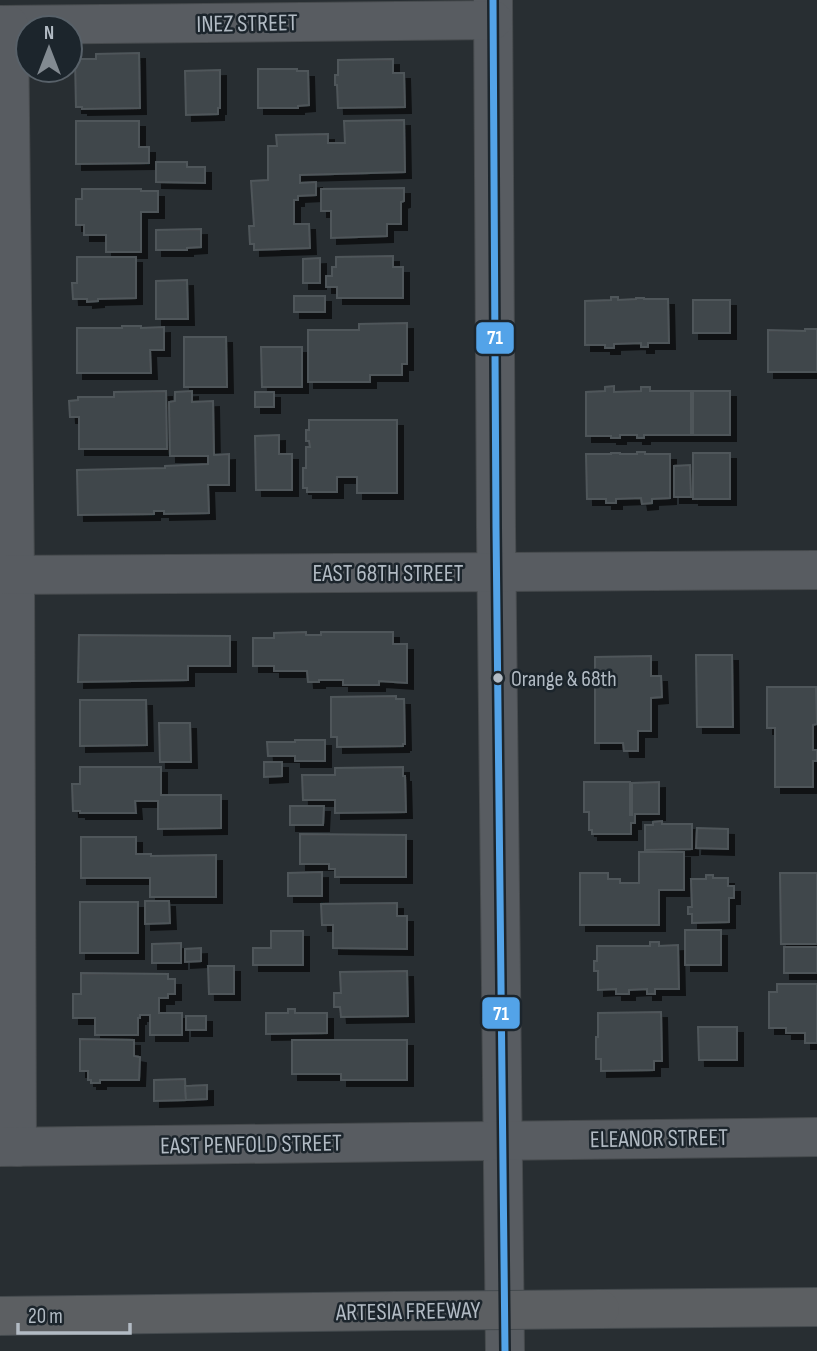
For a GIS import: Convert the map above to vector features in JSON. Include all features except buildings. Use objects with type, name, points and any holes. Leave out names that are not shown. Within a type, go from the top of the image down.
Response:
[{"type":"highway","name":"ARTESIA FREEWAY","points":[[0,1316],[817,1307]]},
{"type":"street","name":"INEZ STREET","points":[[5,25],[493,10]]},
{"type":"street","points":[[493,10],[505,1351]]},
{"type":"street","points":[[5,25],[8,1147]]},
{"type":"street","name":"EAST 68TH STREET","points":[[8,575],[817,570]]},
{"type":"street","name":"ELEANOR STREET","points":[[502,1140],[817,1137]]},
{"type":"street","name":"EAST PENFOLD STREET","points":[[8,1147],[502,1140]]},
{"type":"transit line","name":"71","points":[[493,0],[505,1351]]},
{"type":"place","name":"Orange & 68th","points":[[498,678]]}]
